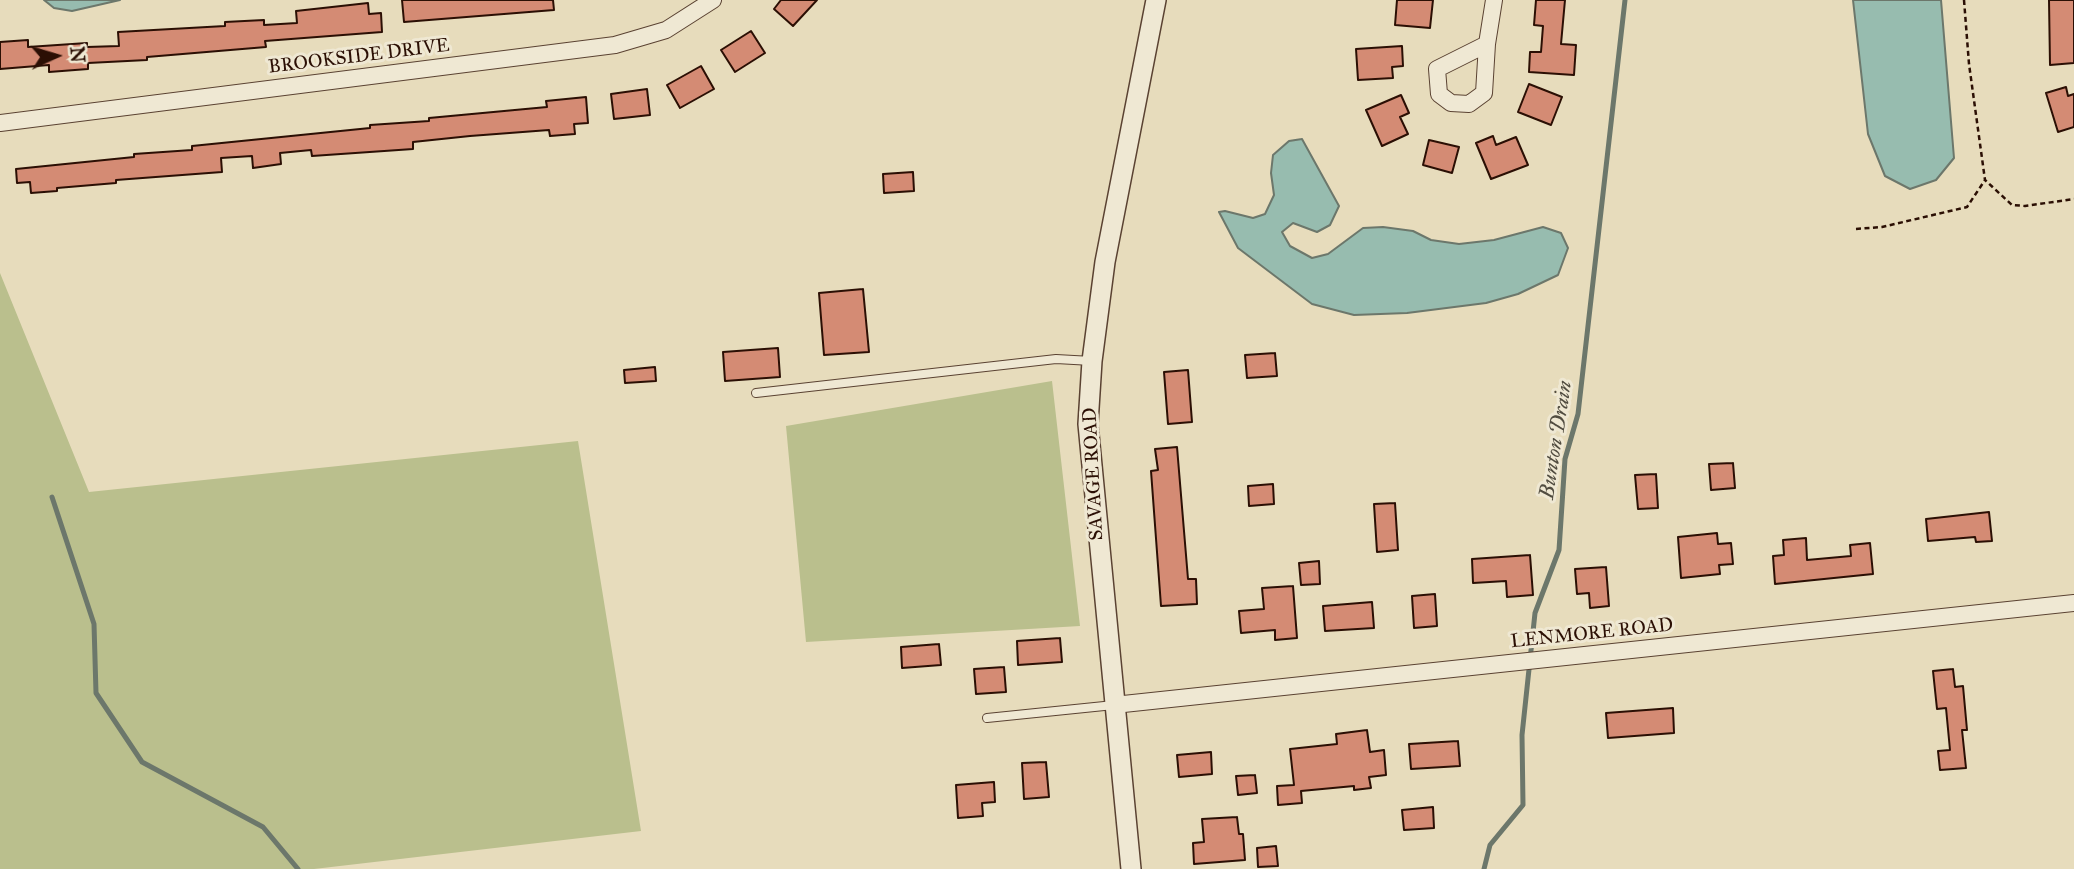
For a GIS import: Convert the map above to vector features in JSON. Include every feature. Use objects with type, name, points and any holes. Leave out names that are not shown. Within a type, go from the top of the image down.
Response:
[{"type":"street","name":"BROOKSIDE DRIVE","points":[[0,123],[615,46],[666,30],[713,0]]},
{"type":"street","name":"SAVAGE ROAD","points":[[1131,869],[1088,424],[1091,361],[1105,262],[1156,0]]},
{"type":"street","points":[[1487,44],[1494,0]]},
{"type":"street","name":"LENMORE ROAD","points":[[1114,705],[2074,603]]},
{"type":"lane","points":[[756,393],[1056,359],[1091,361]]},
{"type":"lane","points":[[987,718],[1114,705]]},
{"type":"path","points":[[1964,0],[1969,64],[1985,180],[2012,205],[2025,206],[2074,199]]},
{"type":"path","points":[[1856,229],[1882,227],[1967,207],[1985,180]]},
{"type":"green space","points":[[0,273],[89,492],[578,441],[641,831],[314,869],[0,869]]},
{"type":"green space","points":[[1052,381],[1080,626],[806,642],[786,426]]},
{"type":"water","points":[[44,0],[120,0],[72,11],[54,8]]},
{"type":"water","points":[[1853,0],[1941,0],[1954,158],[1936,180],[1910,189],[1885,176],[1868,134]]},
{"type":"water","points":[[1302,139],[1339,206],[1330,225],[1317,232],[1293,223],[1282,232],[1290,246],[1312,258],[1328,254],[1363,228],[1383,227],[1413,231],[1431,240],[1459,244],[1494,240],[1543,227],[1561,233],[1568,248],[1558,275],[1518,294],[1486,303],[1407,313],[1354,315],[1312,304],[1238,248],[1219,212],[1253,218],[1265,214],[1274,195],[1271,173],[1273,155],[1289,141]]},
{"type":"building","points":[[402,0],[553,0],[554,10],[404,22]]},
{"type":"building","points":[[781,0],[817,0],[793,26],[774,9]]},
{"type":"building","points":[[1397,0],[1433,0],[1430,28],[1395,25]]},
{"type":"building","points":[[1536,0],[1565,0],[1561,44],[1576,45],[1574,75],[1529,72],[1530,52],[1541,52],[1543,26],[1534,25]]},
{"type":"building","points":[[2049,0],[2074,0],[2074,63],[2050,65]]},
{"type":"building","points":[[368,3],[369,14],[381,13],[382,32],[265,41],[266,47],[147,57],[147,60],[88,63],[88,69],[49,72],[49,65],[0,69],[0,42],[28,40],[28,47],[87,43],[87,47],[119,46],[118,32],[225,26],[225,22],[264,20],[264,25],[297,23],[296,11]]},
{"type":"building","points":[[751,31],[765,53],[735,72],[721,50]]},
{"type":"building","points":[[1402,46],[1403,66],[1392,67],[1393,78],[1358,80],[1356,49]]},
{"type":"building","points":[[701,66],[714,89],[680,108],[667,85]]},
{"type":"building","points":[[1529,84],[1562,97],[1551,125],[1518,112]]},
{"type":"building","points":[[2066,87],[2068,96],[2074,94],[2074,127],[2058,132],[2046,93]]},
{"type":"building","points":[[647,89],[650,115],[614,119],[611,94]]},
{"type":"building","points":[[1401,95],[1409,113],[1400,117],[1408,134],[1382,146],[1366,110]]},
{"type":"building","points":[[586,97],[588,123],[574,124],[575,134],[550,136],[549,130],[413,142],[413,149],[312,156],[311,150],[280,153],[281,164],[253,168],[252,156],[221,158],[222,172],[116,180],[116,183],[57,188],[57,191],[31,193],[30,182],[17,183],[16,169],[134,157],[134,154],[192,150],[192,146],[370,128],[370,125],[429,121],[429,118],[547,107],[546,101]]},
{"type":"building","points":[[1493,136],[1496,145],[1516,137],[1528,165],[1491,179],[1476,143]]},
{"type":"building","points":[[1429,140],[1459,147],[1452,173],[1423,165]]},
{"type":"building","points":[[913,172],[914,191],[884,193],[883,174]]},
{"type":"building","points":[[863,289],[869,352],[824,355],[819,293]]},
{"type":"building","points":[[778,348],[780,377],[725,381],[723,352]]},
{"type":"building","points":[[1275,353],[1277,376],[1247,378],[1245,355]]},
{"type":"building","points":[[655,367],[656,381],[625,383],[624,370]]},
{"type":"building","points":[[1188,370],[1192,422],[1168,424],[1164,372]]},
{"type":"building","points":[[1177,447],[1188,579],[1196,579],[1197,604],[1161,606],[1151,471],[1158,470],[1155,449]]},
{"type":"building","points":[[1733,463],[1735,488],[1711,490],[1709,464]]},
{"type":"building","points":[[1656,474],[1658,508],[1638,509],[1635,475]]},
{"type":"building","points":[[1273,484],[1274,504],[1249,506],[1248,486]]},
{"type":"building","points":[[1395,503],[1398,550],[1377,552],[1374,504]]},
{"type":"building","points":[[1989,512],[1992,541],[1976,542],[1975,537],[1928,541],[1926,519]]},
{"type":"building","points":[[1717,533],[1718,544],[1731,543],[1733,564],[1719,565],[1720,574],[1681,578],[1678,537]]},
{"type":"building","points":[[1806,538],[1807,560],[1851,556],[1850,545],[1870,543],[1873,574],[1775,584],[1773,556],[1784,555],[1783,540]]},
{"type":"building","points":[[1530,555],[1533,595],[1507,597],[1506,581],[1473,583],[1472,559]]},
{"type":"building","points":[[1319,561],[1320,584],[1301,585],[1299,563]]},
{"type":"building","points":[[1606,567],[1609,606],[1590,608],[1589,593],[1577,594],[1575,569]]},
{"type":"building","points":[[1293,586],[1297,638],[1275,640],[1275,630],[1241,633],[1239,611],[1264,609],[1262,588]]},
{"type":"building","points":[[1435,594],[1437,626],[1414,628],[1412,596]]},
{"type":"building","points":[[1372,602],[1374,628],[1325,631],[1323,606]]},
{"type":"building","points":[[1060,638],[1062,662],[1018,665],[1017,641]]},
{"type":"building","points":[[939,644],[941,665],[902,668],[901,647]]},
{"type":"building","points":[[1004,667],[1006,692],[976,694],[974,669]]},
{"type":"building","points":[[1953,669],[1955,687],[1963,686],[1967,730],[1962,730],[1966,768],[1940,770],[1938,751],[1950,750],[1946,708],[1937,709],[1933,671]]},
{"type":"building","points":[[1673,708],[1674,733],[1608,738],[1606,713]]},
{"type":"building","points":[[1367,730],[1370,752],[1384,750],[1386,775],[1369,777],[1371,788],[1354,790],[1354,786],[1301,791],[1302,803],[1278,805],[1277,786],[1294,785],[1290,749],[1337,744],[1336,734]]},
{"type":"building","points":[[1458,741],[1460,766],[1411,769],[1409,744]]},
{"type":"building","points":[[1211,752],[1212,774],[1179,777],[1177,755]]},
{"type":"building","points":[[1046,762],[1049,797],[1024,799],[1022,763]]},
{"type":"building","points":[[1255,775],[1257,793],[1238,795],[1236,776]]},
{"type":"building","points":[[994,782],[995,802],[982,803],[983,816],[958,818],[956,785]]},
{"type":"building","points":[[1433,807],[1434,828],[1404,830],[1402,810]]},
{"type":"building","points":[[1237,817],[1239,834],[1243,834],[1245,860],[1194,864],[1193,843],[1204,842],[1202,819]]},
{"type":"building","points":[[1276,846],[1278,866],[1258,867],[1257,848]]},
{"type":"waterway","name":"Bunton Drain","points":[[1484,869],[1490,845],[1523,805],[1522,735],[1535,613],[1559,550],[1565,459],[1578,414],[1625,0]]},
{"type":"waterway","points":[[52,497],[94,624],[96,693],[142,762],[263,827],[298,869]]}]
